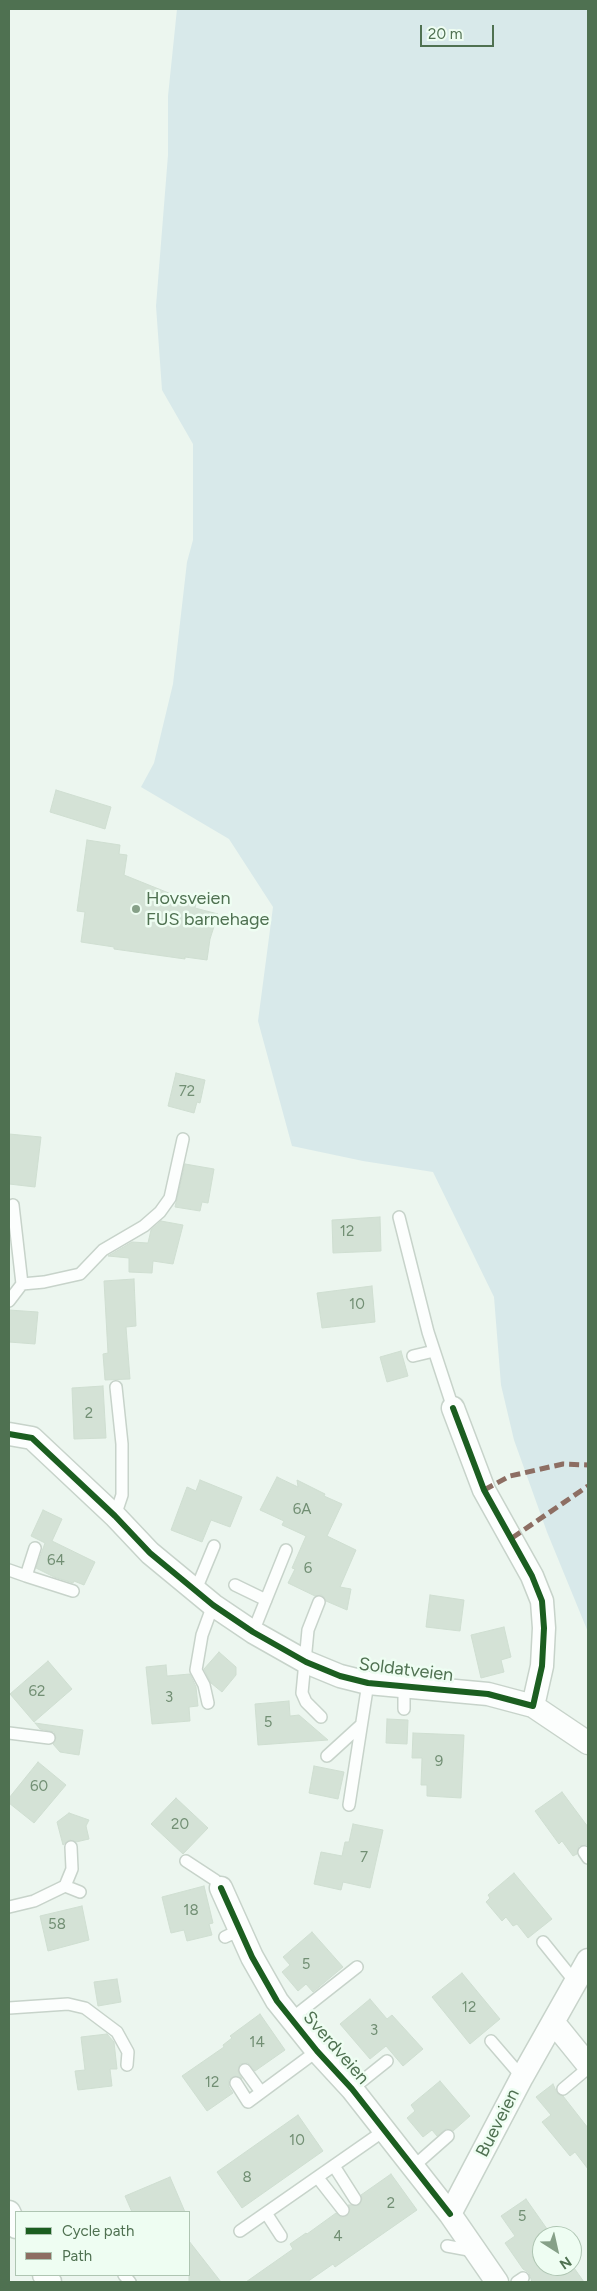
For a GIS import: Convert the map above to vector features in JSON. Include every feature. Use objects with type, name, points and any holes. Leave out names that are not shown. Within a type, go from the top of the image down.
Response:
[{"type":"street","points":[[453,1408],[484,1490],[528,1568],[542,1601],[544,1628],[542,1666],[533,1706],[588,1743]]},
{"type":"street","name":"Soldatveien","points":[[9,1434],[32,1438],[115,1516],[150,1553],[195,1592],[253,1632],[306,1662],[340,1676],[368,1683],[488,1694],[533,1706]]},
{"type":"street","name":"Sverdveien","points":[[221,1888],[232,1934],[266,1984],[291,2019],[352,2089],[450,2214]]},
{"type":"street","name":"Bueveien","points":[[450,2214],[522,2077],[588,1960]]},
{"type":"street","points":[[554,2023],[585,2057]]},
{"type":"street","points":[[9,2212],[15,2225]]},
{"type":"street","points":[[450,2214],[497,2282]]},
{"type":"lane","points":[[22,1284],[44,1282],[80,1274],[103,1250],[144,1226],[160,1212],[170,1198],[183,1139]]},
{"type":"lane","points":[[9,1302],[22,1284],[13,1204]]},
{"type":"lane","points":[[398,1218],[434,1351],[453,1408]]},
{"type":"lane","points":[[413,1356],[434,1351]]},
{"type":"lane","points":[[115,1516],[122,1495],[122,1444],[116,1387]]},
{"type":"lane","points":[[195,1592],[214,1546]]},
{"type":"lane","points":[[26,1576],[35,1548]]},
{"type":"lane","points":[[253,1632],[286,1550]]},
{"type":"lane","points":[[9,1570],[73,1590]]},
{"type":"lane","points":[[234,1585],[266,1600]]},
{"type":"lane","points":[[319,1602],[308,1630],[302,1693],[306,1702],[321,1717]]},
{"type":"lane","points":[[208,1703],[204,1685],[196,1670],[202,1635],[213,1605]]},
{"type":"lane","points":[[349,1805],[368,1683]]},
{"type":"lane","points":[[404,1686],[404,1709]]},
{"type":"lane","points":[[327,1756],[362,1725]]},
{"type":"lane","points":[[9,1733],[48,1738]]},
{"type":"lane","points":[[9,1908],[34,1901],[65,1886],[72,1869],[71,1847]]},
{"type":"lane","points":[[186,1861],[215,1880],[221,1888]]},
{"type":"lane","points":[[65,1886],[80,1892]]},
{"type":"lane","points":[[543,1942],[576,1983]]},
{"type":"lane","points":[[291,2019],[357,1967]]},
{"type":"lane","points":[[9,2008],[68,2004],[85,2008],[117,2032],[128,2052],[127,2065]]},
{"type":"lane","points":[[491,2041],[522,2077]]},
{"type":"lane","points":[[236,2083],[248,2102],[317,2051]]},
{"type":"lane","points":[[563,2089],[585,2057]]},
{"type":"lane","points":[[352,2089],[387,2061]]},
{"type":"lane","points":[[245,2070],[261,2092]]},
{"type":"lane","points":[[240,2231],[385,2130]]},
{"type":"lane","points":[[414,2166],[448,2136]]},
{"type":"lane","points":[[334,2166],[355,2199]]},
{"type":"lane","points":[[318,2178],[343,2210]]},
{"type":"lane","points":[[266,2213],[282,2236]]},
{"type":"lane","points":[[447,2246],[476,2252]]},
{"type":"shaded area","points":[[177,9],[588,9],[588,1632],[547,1532],[514,1440],[501,1385],[494,1297],[433,1172],[363,1161],[292,1146],[258,1021],[273,907],[229,839],[141,787],[154,763],[173,684],[187,562],[193,540],[193,444],[162,390],[156,306],[168,155],[168,96]]},
{"type":"building","points":[[56,790],[111,807],[105,829],[50,812]]},
{"type":"building","points":[[87,840],[120,845],[119,854],[127,855],[124,875],[196,904],[195,908],[218,914],[210,939],[207,960],[185,957],[185,959],[114,949],[114,947],[81,942],[85,912],[77,911]]},
{"type":"building","points":[[176,1073],[205,1080],[200,1103],[197,1102],[194,1113],[168,1106]]},
{"type":"building","points":[[9,1134],[41,1137],[35,1187],[9,1184]]},
{"type":"building","points":[[185,1164],[214,1169],[208,1203],[202,1202],[200,1211],[175,1207]]},
{"type":"building","points":[[380,1217],[381,1251],[333,1253],[332,1220]]},
{"type":"building","points":[[161,1221],[183,1225],[173,1264],[153,1261],[152,1273],[129,1272],[129,1258],[108,1256],[132,1242],[148,1243],[151,1230]]},
{"type":"building","points":[[134,1279],[136,1326],[126,1327],[130,1379],[105,1380],[103,1354],[108,1353],[104,1281]]},
{"type":"building","points":[[372,1286],[375,1322],[322,1328],[317,1293]]},
{"type":"building","points":[[9,1310],[38,1312],[35,1344],[9,1342]]},
{"type":"building","points":[[401,1351],[408,1376],[387,1382],[380,1357]]},
{"type":"building","points":[[103,1386],[106,1438],[74,1439],[72,1388]]},
{"type":"building","points":[[277,1477],[298,1487],[297,1480],[342,1504],[327,1536],[356,1550],[340,1587],[351,1589],[347,1610],[326,1601],[322,1595],[315,1596],[288,1583],[295,1569],[292,1568],[306,1536],[282,1525],[284,1521],[260,1510]]},
{"type":"building","points":[[200,1480],[242,1497],[230,1527],[211,1520],[202,1542],[171,1530],[187,1487],[196,1491]]},
{"type":"building","points":[[43,1510],[62,1519],[52,1541],[95,1562],[84,1585],[54,1577],[36,1568],[45,1543],[31,1536]]},
{"type":"building","points":[[430,1595],[464,1600],[460,1631],[426,1627]]},
{"type":"building","points":[[504,1627],[511,1657],[501,1660],[504,1672],[481,1678],[471,1635]]},
{"type":"building","points":[[219,1652],[236,1667],[236,1675],[222,1692],[211,1683],[204,1669]]},
{"type":"building","points":[[48,1661],[72,1689],[34,1722],[10,1694]]},
{"type":"building","points":[[166,1665],[167,1676],[190,1674],[196,1687],[198,1706],[189,1707],[190,1721],[152,1724],[146,1667]]},
{"type":"building","points":[[289,1701],[290,1716],[299,1715],[328,1740],[258,1745],[255,1704]]},
{"type":"building","points":[[387,1719],[408,1720],[407,1744],[386,1743]]},
{"type":"building","points":[[35,1723],[83,1730],[79,1755],[60,1752],[53,1744],[56,1738],[54,1732],[40,1729]]},
{"type":"building","points":[[413,1733],[464,1735],[461,1798],[427,1796],[427,1785],[421,1785],[422,1758],[412,1758]]},
{"type":"building","points":[[38,1762],[66,1785],[34,1823],[9,1803],[9,1798]]},
{"type":"building","points":[[314,1766],[344,1772],[338,1799],[309,1793]]},
{"type":"building","points":[[562,1792],[588,1827],[588,1845],[579,1846],[577,1854],[573,1856],[562,1841],[559,1844],[535,1811]]},
{"type":"building","points":[[176,1798],[208,1828],[183,1854],[151,1824]]},
{"type":"building","points":[[69,1813],[89,1820],[86,1826],[89,1839],[76,1842],[70,1840],[63,1845],[57,1822]]},
{"type":"building","points":[[353,1824],[383,1830],[370,1888],[343,1882],[341,1890],[314,1884],[321,1852],[342,1856],[345,1842],[349,1842]]},
{"type":"building","points":[[514,1873],[552,1919],[528,1938],[517,1924],[513,1926],[506,1917],[502,1921],[486,1902],[490,1898],[488,1895]]},
{"type":"building","points":[[204,1886],[213,1923],[209,1924],[212,1935],[187,1941],[184,1930],[171,1933],[162,1897]]},
{"type":"building","points":[[82,1906],[89,1940],[48,1951],[40,1916]]},
{"type":"building","points":[[312,1932],[343,1967],[313,1992],[306,1984],[298,1991],[282,1972],[290,1965],[283,1957]]},
{"type":"building","points":[[462,1973],[500,2019],[470,2044],[432,1997]]},
{"type":"building","points":[[117,1979],[121,2002],[98,2006],[94,1982]]},
{"type":"building","points":[[370,1999],[387,2019],[392,2015],[423,2049],[403,2066],[386,2046],[370,2059],[340,2024]]},
{"type":"building","points":[[260,2014],[285,2050],[255,2071],[248,2063],[240,2064],[238,2071],[242,2079],[235,2076],[229,2080],[229,2087],[233,2093],[207,2111],[182,2076],[224,2047],[223,2045],[232,2038],[230,2036]]},
{"type":"building","points":[[107,2034],[114,2042],[117,2069],[110,2069],[112,2086],[78,2090],[75,2071],[85,2070],[81,2037]]},
{"type":"building","points":[[440,2081],[470,2116],[453,2131],[446,2129],[437,2136],[432,2130],[423,2137],[407,2118],[415,2111],[411,2105]]},
{"type":"building","points":[[553,2084],[557,2093],[563,2096],[588,2128],[588,2169],[575,2152],[570,2156],[542,2122],[551,2115],[536,2097]]},
{"type":"building","points":[[298,2115],[323,2151],[242,2208],[217,2172]]},
{"type":"building","points":[[391,2174],[417,2210],[335,2267],[333,2264],[307,2282],[246,2282],[293,2249],[290,2244],[336,2213],[341,2217],[347,2216],[350,2209],[348,2205],[359,2205],[362,2199],[361,2195]]},
{"type":"building","points":[[170,2177],[185,2211],[132,2211],[125,2196]]},
{"type":"building","points":[[526,2199],[545,2226],[532,2226],[532,2276],[580,2276],[584,2282],[532,2282],[529,2273],[523,2269],[505,2243],[515,2236],[501,2216]]},
{"type":"building","points":[[190,2242],[221,2282],[189,2282],[190,2276]]},
{"type":"marked path","points":[[484,1490],[510,1476],[563,1464],[588,1465]]},
{"type":"marked path","points":[[512,1538],[588,1486]]},
{"type":"cycle path","points":[[9,1434],[32,1438],[115,1516],[150,1553],[213,1605],[253,1632],[306,1662],[340,1676],[368,1683],[488,1694],[533,1706],[542,1666],[544,1628],[542,1601],[532,1576],[484,1490],[453,1408]]},
{"type":"cycle path","points":[[221,1888],[252,1957],[277,2001],[317,2051],[352,2089],[450,2214]]},
{"type":"place","name":"Hovsveien FUS barnehage","points":[[136,909]]}]
